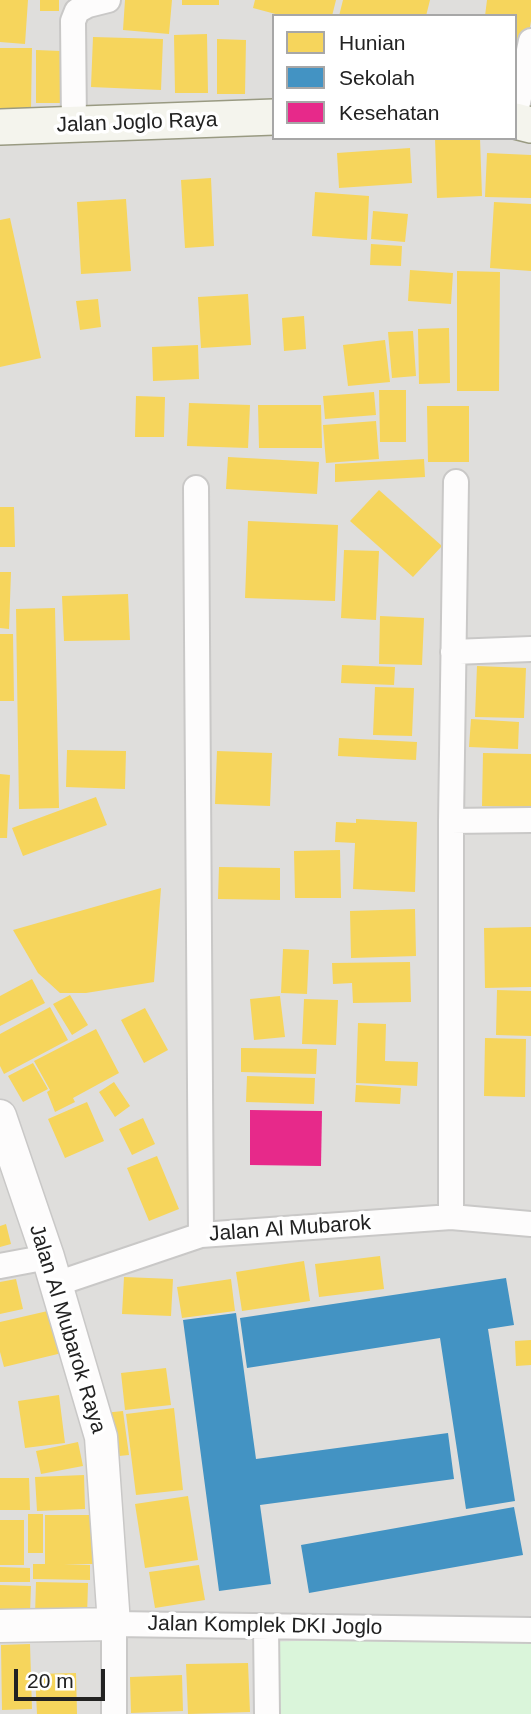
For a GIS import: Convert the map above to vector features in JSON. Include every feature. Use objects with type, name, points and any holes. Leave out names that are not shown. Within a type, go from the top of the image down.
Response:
[{"type":"main road","name":"Jalan Joglo Raya","points":[[0,127],[272,117]]},
{"type":"street","points":[[74,125],[73,21],[77,11],[107,0]]},
{"type":"street","points":[[517,109],[531,41]]},
{"type":"street","points":[[451,1217],[451,821],[456,482]]},
{"type":"street","points":[[196,488],[201,1235]]},
{"type":"street","points":[[453,652],[531,649]]},
{"type":"street","points":[[451,821],[531,820]]},
{"type":"street","name":"Jalan Al Mubarok Raya","points":[[0,1116],[52,1270],[101,1437],[114,1624],[114,1714]]},
{"type":"street","name":"Jalan Al Mubarok","points":[[0,1266],[52,1270],[201,1235],[451,1217],[531,1224]]},
{"type":"street","name":"Jalan Komplek DKI Joglo","points":[[0,1626],[114,1624],[531,1630]]},
{"type":"street","points":[[266,1628],[267,1714]]},
{"type":"shaded area","points":[[0,0],[531,0],[531,1714],[0,1714]]},
{"type":"green space","points":[[531,1633],[531,1714],[267,1714],[266,1642]]},
{"type":"building: Hunian","points":[[0,0],[28,0],[25,44],[0,42]]},
{"type":"building: Hunian","points":[[40,0],[59,0],[59,11],[40,11]]},
{"type":"building: Hunian","points":[[125,0],[172,0],[169,34],[123,30]]},
{"type":"building: Hunian","points":[[182,0],[219,0],[219,5],[182,5]]},
{"type":"building: Hunian","points":[[255,0],[336,0],[332,14],[276,14],[253,8]]},
{"type":"building: Hunian","points":[[343,0],[430,0],[426,14],[340,14]]},
{"type":"building: Hunian","points":[[487,0],[531,0],[531,21],[517,100],[517,14],[485,14]]},
{"type":"building: Hunian","points":[[207,34],[208,93],[175,93],[174,35]]},
{"type":"building: Hunian","points":[[93,37],[163,39],[161,90],[91,87]]},
{"type":"building: Hunian","points":[[217,39],[246,40],[245,94],[217,94]]},
{"type":"building: Hunian","points":[[0,48],[32,48],[31,109],[0,108]]},
{"type":"building: Hunian","points":[[36,50],[61,51],[61,103],[36,103]]},
{"type":"building: Hunian","points":[[435,140],[480,140],[482,196],[437,198]]},
{"type":"building: Hunian","points":[[410,148],[412,183],[339,188],[337,153]]},
{"type":"building: Hunian","points":[[487,153],[531,155],[531,198],[485,197]]},
{"type":"building: Hunian","points":[[211,178],[214,246],[185,248],[181,180]]},
{"type":"building: Hunian","points":[[315,192],[369,196],[367,240],[312,236]]},
{"type":"building: Hunian","points":[[126,199],[131,271],[81,274],[77,202]]},
{"type":"building: Hunian","points":[[494,202],[531,204],[531,271],[490,268]]},
{"type":"building: Hunian","points":[[373,211],[408,214],[405,242],[371,239]]},
{"type":"building: Hunian","points":[[10,218],[41,358],[0,367],[0,220]]},
{"type":"building: Hunian","points":[[371,244],[402,246],[401,266],[370,265]]},
{"type":"building: Hunian","points":[[410,270],[453,273],[451,304],[408,301]]},
{"type":"building: Hunian","points":[[457,271],[500,272],[499,391],[457,391]]},
{"type":"building: Hunian","points":[[248,294],[251,345],[201,348],[198,297]]},
{"type":"building: Hunian","points":[[98,299],[101,327],[80,330],[76,301]]},
{"type":"building: Hunian","points":[[304,316],[306,349],[284,351],[282,318]]},
{"type":"building: Hunian","points":[[449,328],[450,383],[419,384],[418,329]]},
{"type":"building: Hunian","points":[[413,331],[416,376],[392,378],[388,332]]},
{"type":"building: Hunian","points":[[385,340],[390,382],[348,386],[343,345]]},
{"type":"building: Hunian","points":[[198,345],[199,379],[153,381],[152,347]]},
{"type":"building: Hunian","points":[[379,390],[406,390],[406,442],[380,442]]},
{"type":"building: Hunian","points":[[374,392],[376,415],[325,419],[323,396]]},
{"type":"building: Hunian","points":[[136,396],[165,397],[164,437],[135,437]]},
{"type":"building: Hunian","points":[[189,403],[250,405],[248,448],[187,446]]},
{"type":"building: Hunian","points":[[258,405],[321,405],[322,448],[259,448]]},
{"type":"building: Hunian","points":[[427,406],[469,406],[469,462],[428,462]]},
{"type":"building: Hunian","points":[[376,421],[379,459],[326,463],[323,425]]},
{"type":"building: Hunian","points":[[228,457],[319,462],[317,494],[226,489]]},
{"type":"building: Hunian","points":[[424,459],[425,477],[335,482],[335,464]]},
{"type":"building: Hunian","points":[[379,490],[442,546],[413,577],[350,521]]},
{"type":"building: Hunian","points":[[0,507],[14,507],[15,547],[0,547]]},
{"type":"building: Hunian","points":[[248,521],[338,525],[335,601],[245,598]]},
{"type":"building: Hunian","points":[[344,550],[379,551],[376,620],[341,618]]},
{"type":"building: Hunian","points":[[0,572],[11,572],[9,629],[0,628]]},
{"type":"building: Hunian","points":[[128,594],[130,640],[64,641],[62,596]]},
{"type":"building: Hunian","points":[[55,608],[59,808],[19,809],[16,609]]},
{"type":"building: Hunian","points":[[380,616],[424,618],[422,665],[379,664]]},
{"type":"building: Hunian","points":[[0,634],[13,634],[14,701],[0,701]]},
{"type":"building: Hunian","points":[[342,665],[395,667],[394,685],[341,683]]},
{"type":"building: Hunian","points":[[477,666],[526,668],[524,718],[475,717]]},
{"type":"building: Hunian","points":[[375,687],[414,688],[412,736],[373,735]]},
{"type":"building: Hunian","points":[[471,719],[519,722],[518,749],[469,747]]},
{"type":"building: Hunian","points":[[339,738],[417,742],[416,760],[338,756]]},
{"type":"building: Hunian","points":[[67,750],[126,751],[125,789],[66,787]]},
{"type":"building: Hunian","points":[[217,751],[272,753],[270,806],[215,804]]},
{"type":"building: Hunian","points":[[483,753],[531,754],[531,807],[482,806]]},
{"type":"building: Hunian","points":[[0,774],[10,775],[7,838],[0,838]]},
{"type":"building: Hunian","points":[[96,797],[107,825],[23,856],[12,828]]},
{"type":"building: Hunian","points":[[356,819],[417,822],[415,892],[353,889],[355,843],[335,842],[336,822],[356,823]]},
{"type":"building: Hunian","points":[[340,850],[341,898],[295,898],[294,851]]},
{"type":"building: Hunian","points":[[219,867],[280,868],[280,900],[218,899]]},
{"type":"building: Hunian","points":[[161,888],[154,982],[86,993],[60,993],[38,973],[13,930]]},
{"type":"building: Hunian","points":[[415,909],[416,956],[351,958],[350,911]]},
{"type":"building: Hunian","points":[[531,927],[531,987],[485,988],[484,928]]},
{"type":"building: Hunian","points":[[283,949],[309,950],[307,994],[281,993]]},
{"type":"building: Hunian","points":[[410,962],[411,1002],[353,1003],[352,983],[333,984],[332,963]]},
{"type":"building: Hunian","points":[[32,979],[45,1003],[0,1026],[0,996]]},
{"type":"building: Hunian","points":[[497,990],[531,991],[531,1036],[496,1035]]},
{"type":"building: Hunian","points":[[70,995],[88,1025],[72,1035],[53,1004]]},
{"type":"building: Hunian","points":[[280,996],[285,1037],[254,1040],[250,999]]},
{"type":"building: Hunian","points":[[304,999],[338,1000],[336,1045],[302,1044]]},
{"type":"building: Hunian","points":[[50,1007],[68,1040],[4,1074],[0,1066],[0,1034]]},
{"type":"building: Hunian","points":[[145,1008],[168,1050],[144,1063],[121,1020]]},
{"type":"building: Hunian","points":[[358,1023],[386,1024],[385,1061],[418,1062],[417,1086],[356,1083]]},
{"type":"building: Hunian","points":[[96,1029],[119,1073],[73,1098],[75,1102],[55,1112],[47,1092],[50,1090],[34,1061]]},
{"type":"building: Hunian","points":[[485,1038],[526,1039],[525,1097],[484,1096]]},
{"type":"building: Hunian","points":[[241,1048],[317,1049],[316,1074],[241,1072]]},
{"type":"building: Hunian","points":[[33,1063],[48,1089],[23,1102],[8,1076]]},
{"type":"building: Hunian","points":[[247,1076],[315,1078],[314,1104],[246,1102]]},
{"type":"building: Hunian","points":[[114,1082],[130,1106],[115,1117],[99,1092]]},
{"type":"building: Hunian","points":[[356,1085],[401,1088],[400,1104],[355,1102]]},
{"type":"building: Hunian","points":[[87,1102],[104,1141],[65,1158],[48,1119]]},
{"type":"building: Hunian","points":[[143,1118],[155,1144],[132,1155],[119,1129]]},
{"type":"building: Hunian","points":[[157,1156],[179,1209],[149,1221],[127,1168]]},
{"type":"building: Hunian","points":[[6,1224],[11,1244],[0,1247],[0,1226]]},
{"type":"building: Hunian","points":[[380,1256],[384,1289],[319,1297],[315,1264]]},
{"type":"building: Hunian","points":[[304,1261],[310,1301],[242,1311],[236,1272]]},
{"type":"building: Hunian","points":[[124,1277],[173,1279],[171,1316],[122,1314]]},
{"type":"building: Hunian","points":[[16,1279],[23,1309],[0,1314],[0,1282]]},
{"type":"building: Hunian","points":[[231,1279],[235,1311],[182,1318],[177,1287]]},
{"type":"building: Hunian","points":[[52,1310],[62,1353],[4,1367],[0,1352],[0,1322]]},
{"type":"building: Hunian","points":[[531,1340],[531,1365],[516,1366],[515,1341]]},
{"type":"building: Hunian","points":[[166,1368],[171,1405],[125,1410],[121,1373]]},
{"type":"building: Hunian","points":[[59,1395],[65,1443],[25,1448],[18,1401]]},
{"type":"building: Hunian","points":[[174,1408],[183,1490],[136,1495],[126,1414]]},
{"type":"building: Hunian","points":[[123,1411],[129,1455],[109,1457],[104,1413]]},
{"type":"building: Hunian","points":[[78,1442],[83,1466],[41,1474],[36,1451]]},
{"type":"building: Hunian","points":[[84,1475],[85,1509],[37,1511],[35,1477]]},
{"type":"building: Hunian","points":[[0,1478],[29,1478],[30,1510],[0,1510]]},
{"type":"building: Hunian","points":[[188,1496],[198,1560],[145,1568],[135,1504]]},
{"type":"building: Hunian","points":[[28,1514],[43,1514],[43,1553],[28,1553]]},
{"type":"building: Hunian","points":[[45,1515],[93,1515],[93,1564],[64,1564],[90,1565],[90,1580],[33,1579],[33,1564],[45,1564]]},
{"type":"building: Hunian","points":[[0,1520],[24,1520],[24,1565],[0,1565]]},
{"type":"building: Hunian","points":[[199,1565],[205,1600],[155,1608],[149,1572]]},
{"type":"building: Hunian","points":[[0,1567],[30,1568],[30,1582],[0,1582]]},
{"type":"building: Hunian","points":[[36,1582],[88,1583],[87,1617],[35,1616]]},
{"type":"building: Hunian","points":[[0,1585],[31,1586],[30,1613],[0,1612]]},
{"type":"building: Hunian","points":[[30,1644],[32,1709],[2,1710],[1,1645]]},
{"type":"building: Hunian","points":[[248,1663],[250,1712],[188,1714],[186,1664]]},
{"type":"building: Hunian","points":[[76,1673],[77,1714],[37,1714],[35,1674]]},
{"type":"building: Hunian","points":[[182,1675],[183,1711],[131,1713],[130,1677]]},
{"type":"building: Sekolah","points":[[506,1278],[514,1325],[488,1329],[515,1501],[466,1509],[440,1338],[247,1368],[240,1318]]},
{"type":"building: Sekolah","points":[[236,1313],[256,1459],[448,1433],[454,1479],[260,1505],[271,1584],[219,1591],[183,1320]]},
{"type":"building: Sekolah","points":[[514,1507],[523,1555],[309,1593],[301,1545]]},
{"type":"building: Kesehatan","points":[[250,1110],[322,1111],[321,1166],[250,1165]]}]
